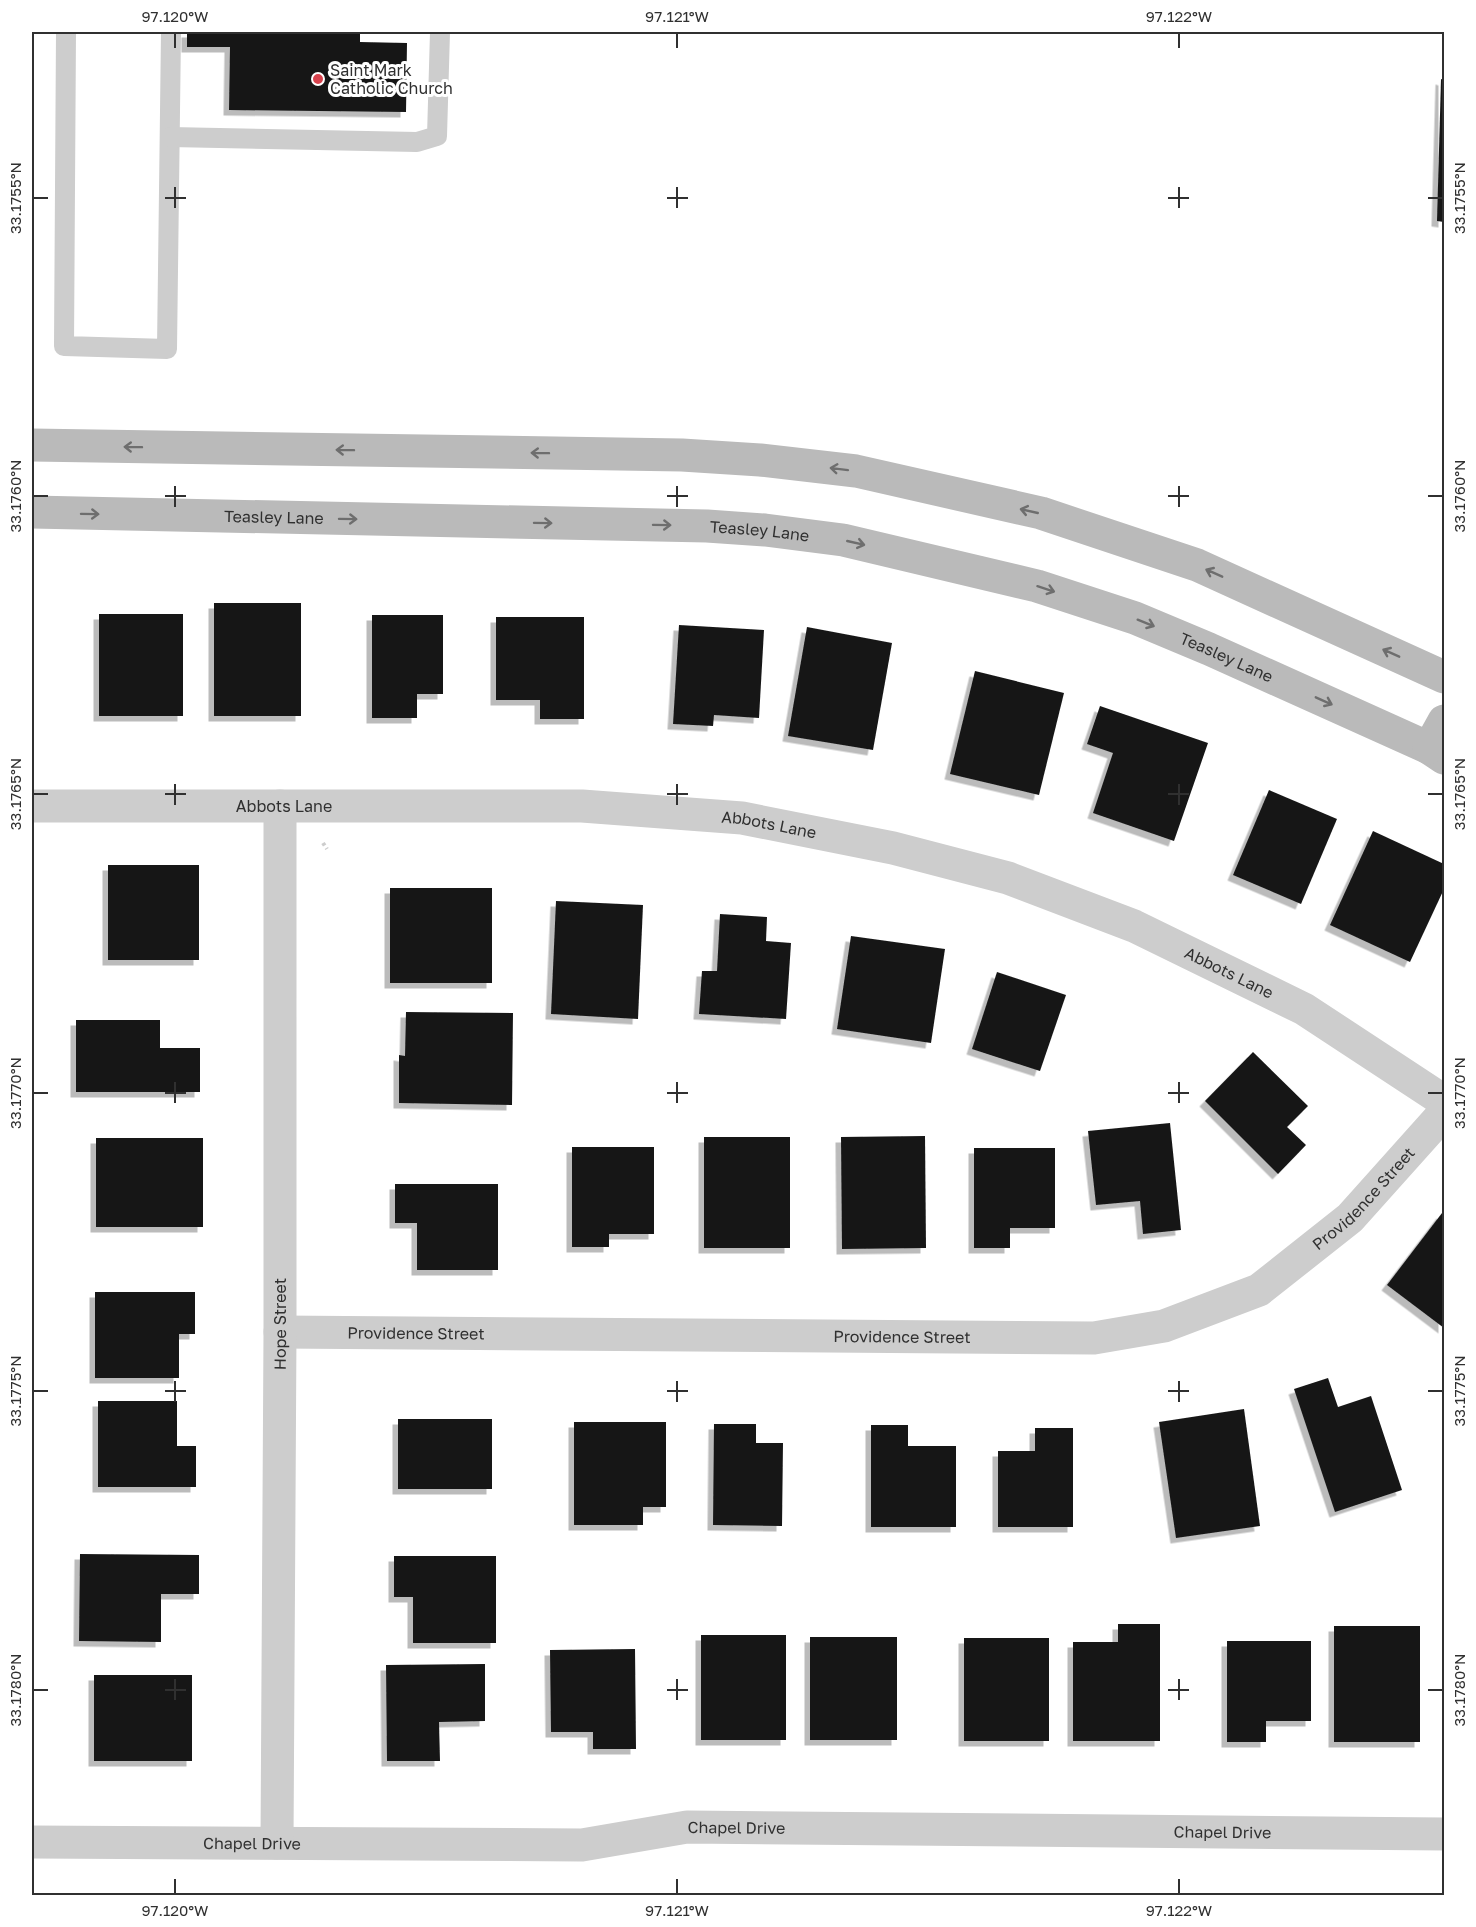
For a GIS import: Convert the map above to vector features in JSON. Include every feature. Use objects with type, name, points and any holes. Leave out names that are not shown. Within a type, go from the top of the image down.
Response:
[{"type":"main road","points":[[32,446],[682,455],[760,460],[856,471],[1041,513],[1197,565],[1444,677]]},
{"type":"main road","name":"Teasley Lane","points":[[32,512],[707,526],[765,530],[843,540],[1037,586],[1135,618],[1439,742]]},
{"type":"street","name":"Abbots Lane","points":[[32,806],[582,806],[742,818],[893,848],[1008,878],[1134,926],[1304,1009],[1444,1101]]},
{"type":"street","name":"Hope Street","points":[[277,1843],[280,806]]},
{"type":"street","name":"Providence Street","points":[[280,1332],[1094,1338],[1164,1326],[1259,1290],[1350,1218],[1444,1113]]},
{"type":"street","name":"Chapel Drive","points":[[32,1842],[582,1845],[687,1827],[1444,1834]]},
{"type":"lane","points":[[66,32],[64,346],[167,349],[171,32]]},
{"type":"lane","points":[[170,137],[417,142],[437,136],[440,32]]},
{"type":"path","points":[[323,843],[327,849]]},
{"type":"building","name":"Saint Mark Catholic Church","points":[[187,32],[360,32],[360,42],[407,43],[406,112],[229,110],[230,47],[187,47]]},
{"type":"building","points":[[1441,79],[1444,80],[1444,222],[1437,221]]},
{"type":"building","points":[[214,603],[301,603],[301,716],[214,716]]},
{"type":"building","points":[[99,614],[183,614],[183,716],[99,716]]},
{"type":"building","points":[[372,615],[443,615],[443,694],[417,694],[417,718],[372,718]]},
{"type":"building","points":[[496,617],[584,617],[584,719],[540,719],[540,700],[496,700]]},
{"type":"building","points":[[679,625],[764,630],[759,718],[714,715],[713,726],[673,724]]},
{"type":"building","points":[[807,627],[892,643],[873,750],[788,736]]},
{"type":"building","points":[[975,671],[1064,693],[1039,795],[950,774]]},
{"type":"building","points":[[1100,706],[1208,743],[1174,841],[1093,813],[1113,753],[1087,744]]},
{"type":"building","points":[[1269,790],[1337,819],[1301,904],[1233,875]]},
{"type":"building","points":[[1373,831],[1444,864],[1444,889],[1410,962],[1330,925]]},
{"type":"building","points":[[108,865],[199,865],[199,960],[108,960]]},
{"type":"building","points":[[390,888],[492,888],[492,983],[390,983]]},
{"type":"building","points":[[556,901],[643,905],[638,1019],[551,1014]]},
{"type":"building","points":[[720,914],[767,917],[766,941],[791,943],[786,1019],[699,1014],[702,971],[717,971]]},
{"type":"building","points":[[851,936],[945,949],[931,1043],[837,1029]]},
{"type":"building","points":[[997,972],[1066,995],[1040,1071],[972,1049]]},
{"type":"building","points":[[406,1012],[513,1013],[512,1105],[399,1103],[399,1055],[405,1056]]},
{"type":"building","points":[[76,1020],[160,1020],[160,1048],[200,1048],[200,1092],[76,1092]]},
{"type":"building","points":[[1253,1052],[1308,1106],[1287,1127],[1306,1145],[1278,1174],[1205,1101]]},
{"type":"building","points":[[1170,1123],[1181,1230],[1143,1234],[1140,1201],[1096,1205],[1088,1131]]},
{"type":"building","points":[[925,1136],[926,1248],[842,1249],[841,1137]]},
{"type":"building","points":[[704,1137],[790,1137],[790,1248],[704,1248]]},
{"type":"building","points":[[96,1138],[203,1138],[203,1227],[96,1227]]},
{"type":"building","points":[[572,1147],[654,1147],[654,1234],[609,1234],[609,1247],[572,1247]]},
{"type":"building","points":[[974,1148],[1055,1148],[1055,1228],[1010,1228],[1010,1248],[974,1248]]},
{"type":"building","points":[[395,1184],[498,1184],[498,1270],[417,1270],[417,1223],[395,1223]]},
{"type":"building","points":[[1442,1213],[1444,1215],[1444,1328],[1387,1285]]},
{"type":"building","points":[[95,1292],[195,1292],[195,1334],[179,1334],[179,1378],[95,1378]]},
{"type":"building","points":[[1328,1378],[1338,1407],[1371,1396],[1402,1490],[1335,1512],[1294,1389]]},
{"type":"building","points":[[98,1401],[177,1401],[177,1446],[196,1446],[196,1487],[98,1487]]},
{"type":"building","points":[[1244,1409],[1260,1526],[1176,1538],[1159,1422]]},
{"type":"building","points":[[398,1419],[492,1419],[492,1489],[398,1489]]},
{"type":"building","points":[[574,1422],[666,1422],[666,1507],[643,1507],[643,1525],[574,1525]]},
{"type":"building","points":[[714,1424],[756,1424],[756,1443],[783,1443],[782,1526],[713,1525]]},
{"type":"building","points":[[871,1425],[908,1425],[908,1446],[956,1446],[956,1527],[871,1527]]},
{"type":"building","points":[[1035,1428],[1073,1428],[1073,1527],[998,1527],[998,1451],[1035,1451]]},
{"type":"building","points":[[80,1554],[199,1555],[199,1594],[161,1594],[161,1642],[79,1641]]},
{"type":"building","points":[[394,1556],[496,1556],[496,1643],[413,1643],[413,1597],[394,1597]]},
{"type":"building","points":[[1118,1624],[1160,1624],[1160,1741],[1073,1741],[1073,1642],[1118,1642]]},
{"type":"building","points":[[1334,1626],[1420,1626],[1420,1742],[1334,1742]]},
{"type":"building","points":[[701,1635],[786,1635],[786,1740],[701,1740]]},
{"type":"building","points":[[810,1637],[897,1637],[897,1740],[810,1740]]},
{"type":"building","points":[[964,1638],[1049,1638],[1049,1741],[964,1741]]},
{"type":"building","points":[[1227,1641],[1311,1641],[1311,1721],[1266,1721],[1266,1742],[1227,1742]]},
{"type":"building","points":[[635,1649],[636,1749],[593,1749],[593,1732],[551,1732],[550,1650]]},
{"type":"building","points":[[485,1664],[485,1721],[439,1722],[440,1761],[387,1761],[386,1665]]},
{"type":"building","points":[[94,1675],[192,1675],[192,1761],[94,1761]]},
{"type":"place","name":"Saint Mark Catholic Church","points":[[318,79]]}]
